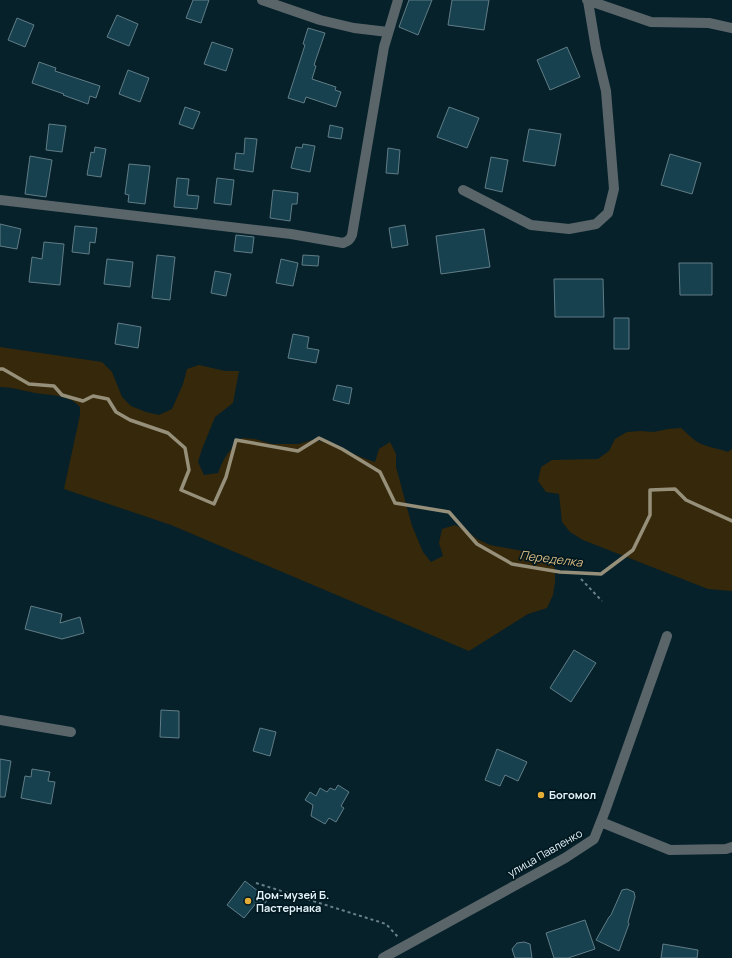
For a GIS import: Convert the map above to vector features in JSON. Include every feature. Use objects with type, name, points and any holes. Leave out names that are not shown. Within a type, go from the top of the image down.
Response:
[{"type":"street","points":[[262,0],[320,20],[354,28],[388,32]]},
{"type":"street","points":[[0,200],[291,234],[343,243],[347,242],[350,240],[352,235],[384,48],[398,0]]},
{"type":"street","points":[[463,190],[531,225],[569,229],[596,224],[608,213],[614,189],[606,90],[596,49],[588,0],[652,22],[709,23],[732,28]]},
{"type":"street","name":"улица Павленко","points":[[383,958],[565,858],[594,839],[667,636]]},
{"type":"street","points":[[0,720],[71,732]]},
{"type":"street","points":[[601,822],[670,850],[726,849],[732,847]]},
{"type":"path","points":[[581,579],[602,602]]},
{"type":"path","points":[[256,883],[386,924],[405,945]]},
{"type":"shaded area","points":[[0,347],[102,362],[112,372],[122,397],[131,406],[159,415],[172,409],[183,384],[187,369],[199,365],[225,371],[239,371],[233,403],[215,417],[202,449],[198,462],[204,475],[218,473],[227,454],[242,438],[255,439],[272,444],[299,444],[312,440],[326,442],[375,462],[379,449],[390,442],[396,454],[396,467],[412,526],[423,552],[431,562],[443,556],[439,543],[442,529],[455,525],[467,531],[477,539],[490,545],[550,556],[555,569],[555,582],[553,595],[547,608],[528,614],[469,651],[171,525],[64,489],[80,415],[80,407],[70,399],[63,397],[0,387]]},
{"type":"shaded area","points":[[681,428],[701,444],[728,452],[732,449],[732,591],[708,589],[583,540],[570,532],[562,522],[559,494],[546,492],[538,481],[541,467],[552,460],[598,459],[609,451],[615,439],[627,432],[654,432]]},
{"type":"building","points":[[193,0],[209,0],[201,23],[186,18]]},
{"type":"building","points":[[409,0],[432,0],[418,35],[399,27]]},
{"type":"building","points":[[452,0],[489,0],[484,30],[448,25]]},
{"type":"building","points":[[117,15],[138,24],[129,46],[107,37]]},
{"type":"building","points":[[17,18],[34,25],[25,47],[8,40]]},
{"type":"building","points":[[308,28],[325,33],[314,65],[316,66],[312,79],[336,87],[335,90],[341,92],[336,107],[306,97],[304,103],[288,98],[305,45],[303,44]]},
{"type":"building","points":[[212,42],[233,49],[226,71],[204,64]]},
{"type":"building","points":[[567,47],[580,77],[550,90],[537,60]]},
{"type":"building","points":[[39,62],[56,68],[55,71],[100,86],[96,98],[90,96],[88,104],[32,83]]},
{"type":"building","points":[[128,70],[149,78],[140,102],[119,94]]},
{"type":"building","points":[[185,107],[200,112],[193,129],[179,124]]},
{"type":"building","points":[[449,107],[479,118],[467,148],[437,137]]},
{"type":"building","points":[[49,124],[66,126],[62,152],[46,150]]},
{"type":"building","points":[[330,125],[343,128],[341,139],[328,137]]},
{"type":"building","points":[[529,129],[561,134],[555,166],[523,161]]},
{"type":"building","points":[[245,138],[257,139],[253,172],[234,169],[236,153],[244,154]]},
{"type":"building","points":[[303,144],[315,146],[310,172],[291,168],[296,147],[302,148]]},
{"type":"building","points":[[95,147],[106,149],[101,177],[87,175],[91,152],[94,153]]},
{"type":"building","points":[[388,148],[400,150],[398,174],[386,173]]},
{"type":"building","points":[[670,154],[701,163],[692,194],[661,185]]},
{"type":"building","points":[[30,156],[52,160],[46,197],[25,194]]},
{"type":"building","points":[[491,157],[508,160],[502,192],[485,188]]},
{"type":"building","points":[[129,164],[150,166],[145,204],[128,202],[129,195],[125,194]]},
{"type":"building","points":[[177,178],[189,179],[187,195],[199,196],[197,209],[174,207]]},
{"type":"building","points":[[217,178],[234,180],[231,205],[214,203]]},
{"type":"building","points":[[273,190],[298,193],[297,204],[292,204],[290,221],[270,218]]},
{"type":"building","points":[[0,224],[21,229],[17,249],[0,246]]},
{"type":"building","points":[[405,225],[408,245],[392,248],[389,228]]},
{"type":"building","points":[[75,226],[97,228],[95,243],[90,242],[89,254],[72,252]]},
{"type":"building","points":[[484,229],[490,267],[441,274],[436,236]]},
{"type":"building","points":[[236,235],[254,237],[252,253],[234,251]]},
{"type":"building","points":[[44,242],[64,244],[60,285],[29,282],[32,257],[42,259]]},
{"type":"building","points":[[157,255],[175,257],[170,300],[152,298]]},
{"type":"building","points":[[303,255],[319,256],[318,266],[302,265]]},
{"type":"building","points":[[107,259],[133,262],[130,287],[104,284]]},
{"type":"building","points":[[281,259],[298,263],[293,286],[276,283]]},
{"type":"building","points":[[679,263],[712,263],[712,295],[680,295]]},
{"type":"building","points":[[215,271],[231,274],[226,296],[211,293]]},
{"type":"building","points":[[554,279],[603,279],[604,317],[555,317]]},
{"type":"building","points":[[614,318],[629,318],[629,349],[614,349]]},
{"type":"building","points":[[118,323],[141,327],[138,348],[115,344]]},
{"type":"building","points":[[293,334],[309,337],[307,348],[319,350],[316,363],[288,358]]},
{"type":"building","points":[[337,385],[352,388],[349,404],[333,400]]},
{"type":"building","points":[[31,606],[62,614],[60,623],[80,617],[84,633],[62,639],[25,629]]},
{"type":"building","points":[[574,650],[596,663],[571,702],[550,688]]},
{"type":"building","points":[[161,710],[179,711],[179,738],[160,737]]},
{"type":"building","points":[[260,728],[276,732],[270,756],[253,751]]},
{"type":"building","points":[[497,749],[527,762],[518,781],[505,775],[500,786],[485,780]]},
{"type":"building","points":[[0,759],[11,761],[5,797],[0,797]]},
{"type":"building","points":[[32,769],[50,772],[48,781],[55,782],[51,804],[21,798],[25,776],[31,777]]},
{"type":"building","points":[[338,785],[349,792],[341,806],[344,808],[336,822],[329,818],[325,824],[311,816],[313,805],[305,800],[310,792],[316,796],[320,788],[327,792],[330,788],[335,790]]},
{"type":"building","name":"Дом-музей Б. Пастернака","points":[[245,881],[268,899],[262,907],[257,902],[244,918],[227,905]]},
{"type":"building","points":[[627,889],[634,892],[635,897],[628,922],[629,924],[619,951],[596,940],[611,915],[622,890]]},
{"type":"building","points":[[585,920],[595,949],[568,958],[554,958],[546,933]]},
{"type":"building","points":[[524,942],[530,944],[532,958],[515,958],[512,949],[517,943]]},
{"type":"building","points":[[663,944],[698,950],[697,958],[661,958]]},
{"type":"waterway","name":"Переделка","points":[[0,369],[3,369],[29,384],[54,386],[62,395],[83,401],[93,396],[108,399],[116,412],[130,420],[168,433],[185,448],[189,470],[181,490],[214,504],[226,477],[236,440],[298,451],[319,438],[342,449],[380,472],[395,503],[449,512],[477,544],[512,564],[560,572],[601,574],[633,550],[650,515],[650,490],[675,489],[686,500],[732,521]]},
{"type":"place","name":"Богомол","points":[[541,795]]},
{"type":"place","name":"Дом-музей Б. Пастернака","points":[[248,901]]}]
